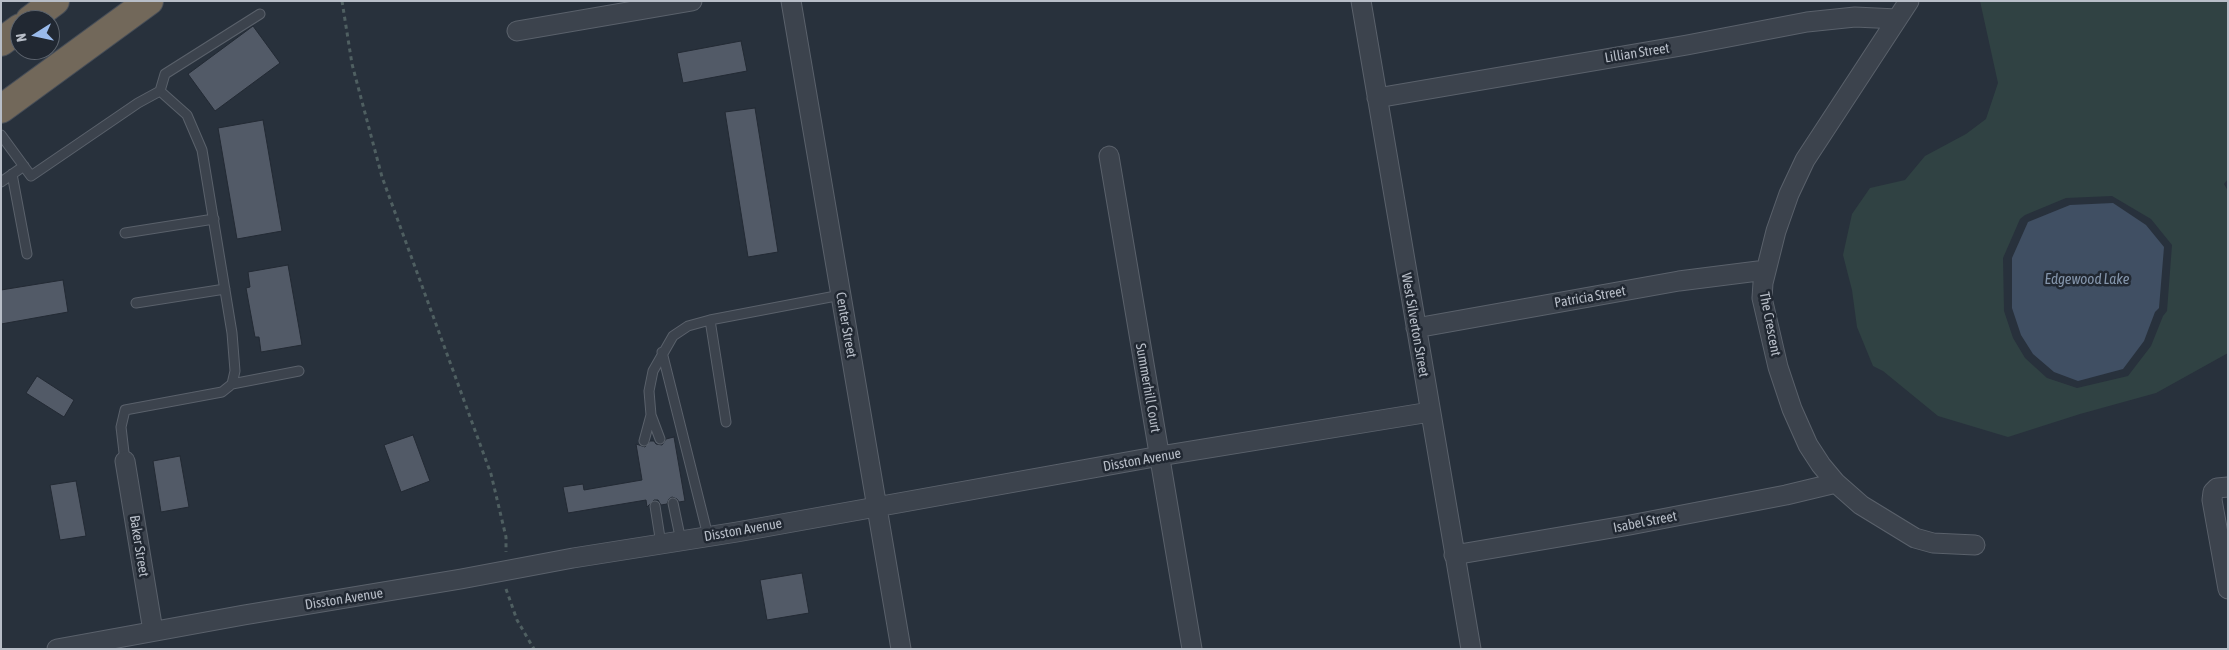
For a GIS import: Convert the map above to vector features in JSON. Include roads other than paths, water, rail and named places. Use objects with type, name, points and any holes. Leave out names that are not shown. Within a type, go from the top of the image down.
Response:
[{"type":"highway","points":[[43,10],[55,1]]},
{"type":"highway","points":[[1,109],[149,1]]},
{"type":"street","points":[[517,32],[638,5],[692,1]]},
{"type":"street","name":"Center Street","points":[[791,1],[901,649]]},
{"type":"street","name":"West Silverton Street","points":[[1360,1],[1471,649]]},
{"type":"street","name":"The Crescent","points":[[1909,1],[1804,160],[1786,203],[1762,283],[1762,298],[1778,367],[1792,410],[1808,445],[1836,483],[1861,505],[1915,538],[1933,543],[1975,545]]},
{"type":"street","name":"Lillian Street","points":[[1377,98],[1687,45],[1807,22],[1855,17],[1897,19]]},
{"type":"street","name":"Summerhill Court","points":[[1109,156],[1192,649]]},
{"type":"street","name":"Patricia Street","points":[[1416,328],[1679,281],[1766,270]]},
{"type":"street","name":"Disston Avenue","points":[[57,649],[1160,456],[1430,412]]},
{"type":"street","name":"Baker Street","points":[[125,461],[153,631]]},
{"type":"street","name":"Isabel Street","points":[[1454,556],[1630,525],[1786,495],[1836,483]]},
{"type":"street","points":[[2220,489],[2212,500],[2228,589]]},
{"type":"lane","points":[[1,135],[31,176],[138,103],[160,91],[165,74],[260,14]]},
{"type":"lane","points":[[160,91],[187,115],[202,150],[232,333],[234,371],[232,384]]},
{"type":"lane","points":[[1,182],[24,166]]},
{"type":"lane","points":[[12,174],[27,254]]},
{"type":"lane","points":[[125,233],[214,219]]},
{"type":"lane","points":[[136,303],[225,290]]},
{"type":"lane","points":[[660,439],[651,415],[649,391],[653,371],[662,352],[673,336],[688,326],[710,320],[841,295]]},
{"type":"lane","points":[[710,320],[726,422]]},
{"type":"lane","points":[[662,352],[708,536]]},
{"type":"lane","points":[[125,461],[121,427],[125,410],[222,392],[232,384],[299,371]]},
{"type":"lane","points":[[644,441],[651,415]]},
{"type":"lane","points":[[673,503],[681,541]]},
{"type":"lane","points":[[655,506],[662,544]]},
{"type":"water","name":"Edgewood Lake","points":[[2113,203],[2146,225],[2164,247],[2159,308],[2155,312],[2144,341],[2123,369],[2078,381],[2054,372],[2033,354],[2021,335],[2012,308],[2012,258],[2028,222],[2070,205]]}]
